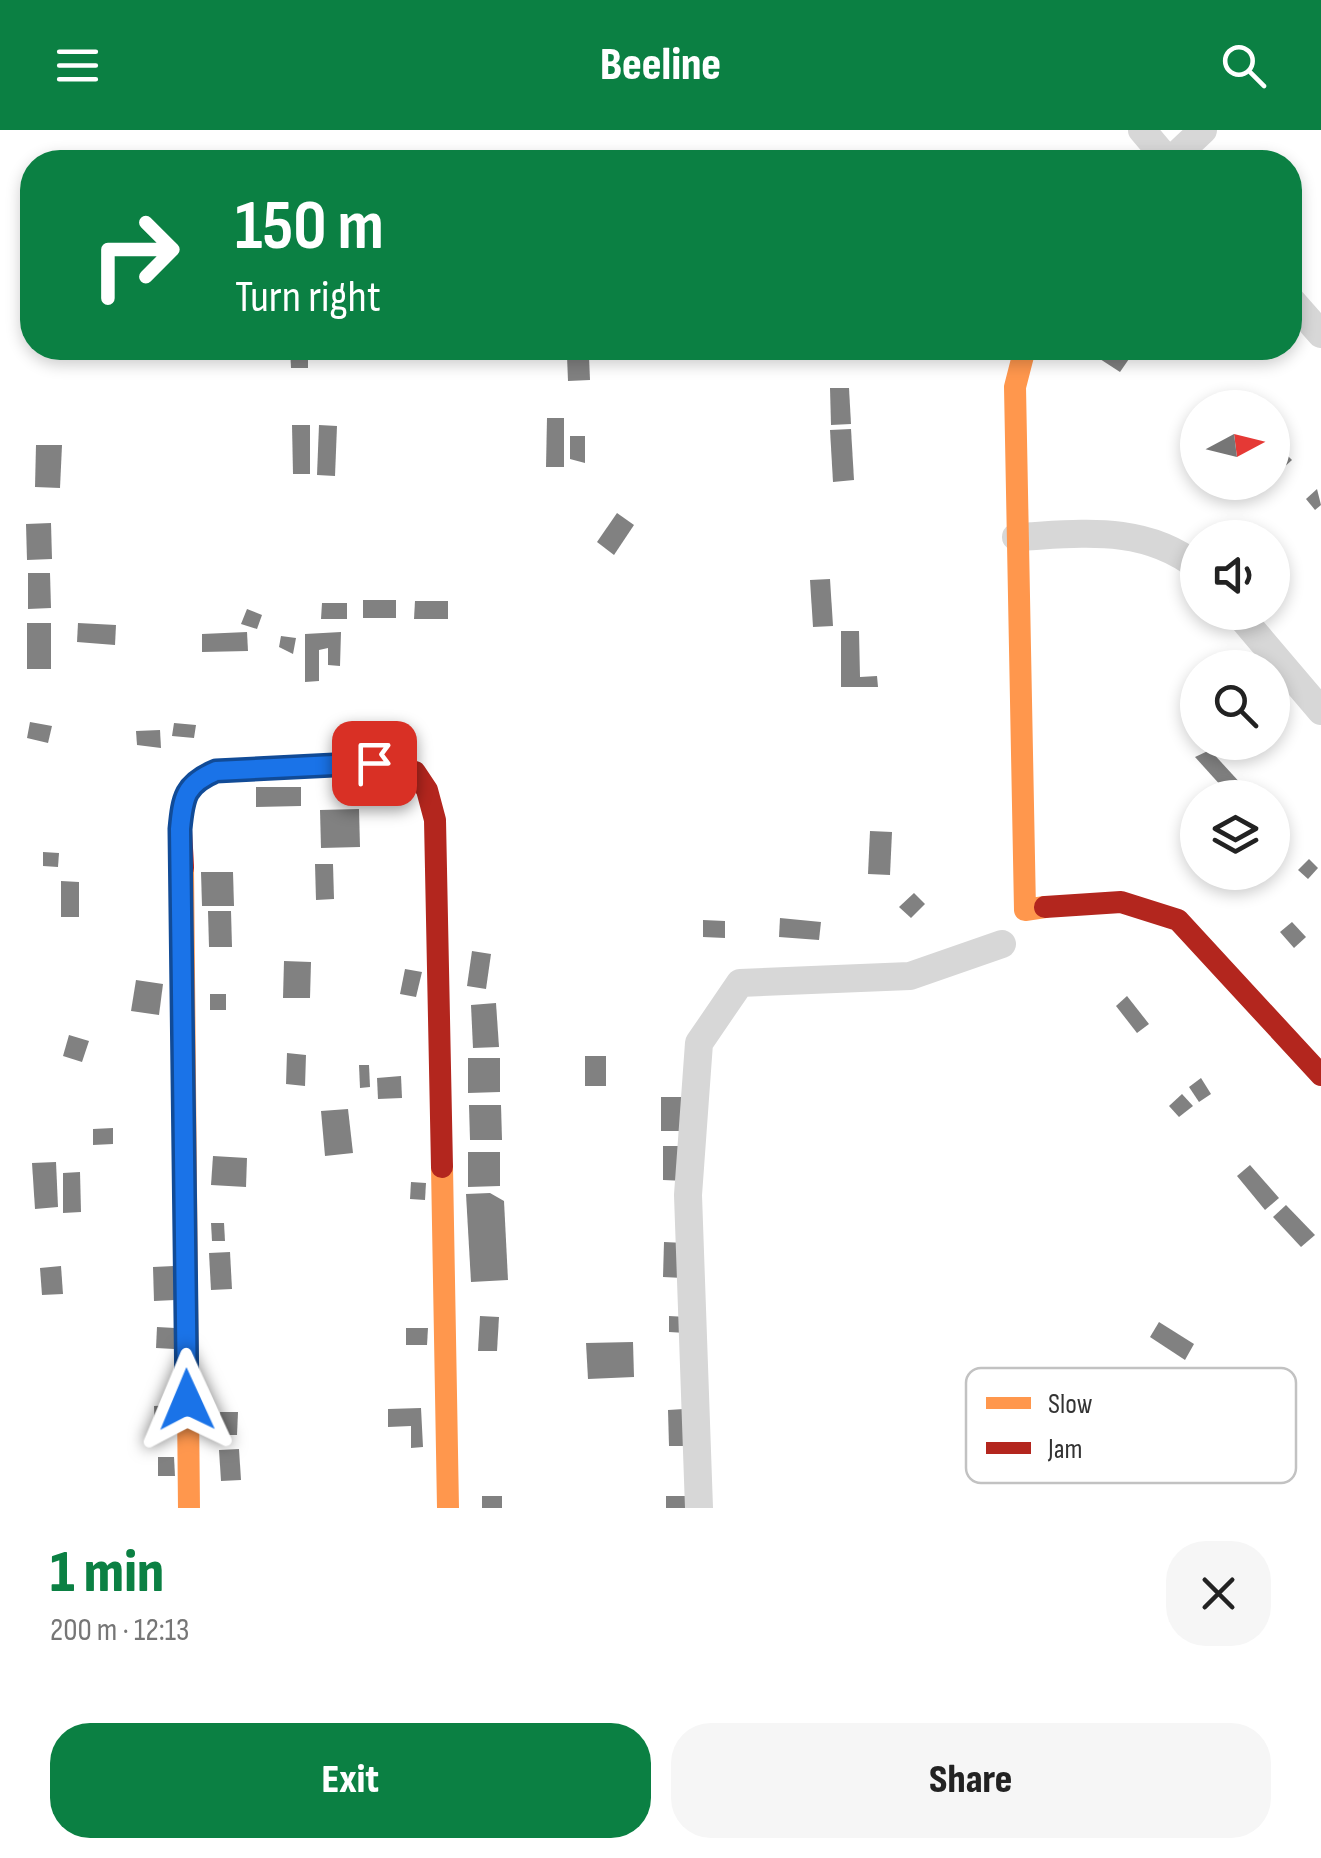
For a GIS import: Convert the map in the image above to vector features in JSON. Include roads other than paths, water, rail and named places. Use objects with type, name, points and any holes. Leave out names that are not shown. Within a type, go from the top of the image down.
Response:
[{"type":"street","points":[[1142,130],[1159,150]]},
{"type":"street","points":[[1182,150],[1203,130]]},
{"type":"street","points":[[1302,313],[1321,334]]},
{"type":"street","points":[[1021,360],[1016,386],[1016,538],[1025,910],[1120,899],[1150,905],[1178,920],[1321,1076]]},
{"type":"street","points":[[1016,538],[1113,532],[1153,540],[1180,556]]},
{"type":"street","points":[[1252,630],[1321,711]]},
{"type":"street","points":[[189,1508],[182,802],[195,780],[216,771],[374,763],[415,772],[428,790],[435,820],[448,1508]]},
{"type":"street","points":[[699,1508],[688,1195],[699,1043],[740,984],[910,976],[1002,944]]}]
